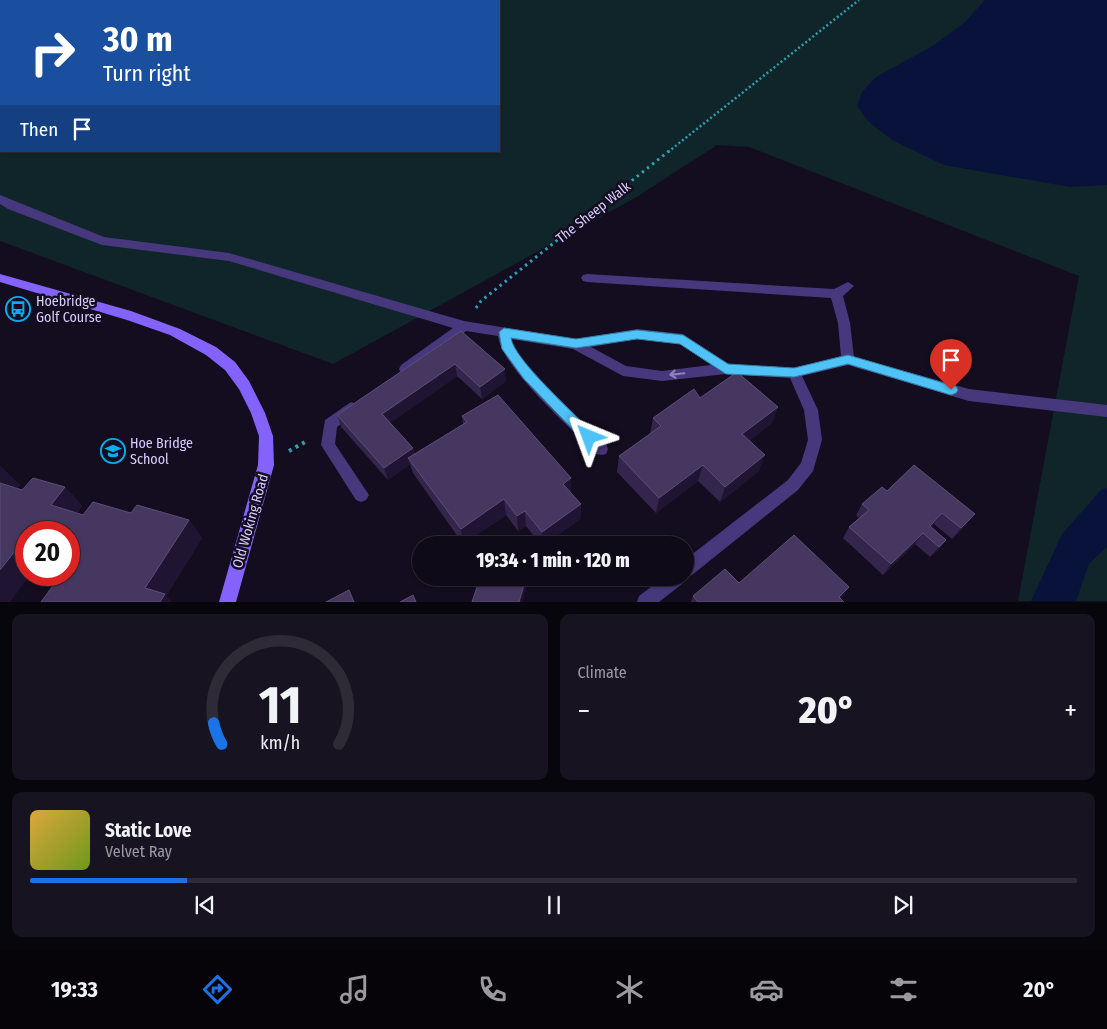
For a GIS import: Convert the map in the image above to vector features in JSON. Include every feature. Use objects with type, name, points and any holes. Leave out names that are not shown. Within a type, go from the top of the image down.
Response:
[{"type":"main road","name":"Old Woking Road","points":[[0,278],[131,316],[175,332],[211,351],[230,366],[244,385],[258,413],[266,436],[266,465],[227,602]]},
{"type":"lane","points":[[0,199],[102,240],[229,257],[464,326],[576,344],[637,334],[683,339],[726,369]]},
{"type":"lane","points":[[587,278],[836,294],[848,286]]},
{"type":"lane","points":[[836,294],[844,323],[848,360]]},
{"type":"lane","points":[[393,378],[464,326]]},
{"type":"lane","points":[[504,332],[506,346],[528,375],[601,449]]},
{"type":"lane","points":[[576,344],[623,371],[662,376],[726,369],[794,372],[848,360],[969,395],[1107,411]]},
{"type":"lane","points":[[694,563],[793,485],[808,466],[815,440],[811,410],[794,372]]},
{"type":"lane","points":[[361,401],[330,424],[328,445],[361,495]]},
{"type":"lane","points":[[645,602],[666,586]]},
{"type":"path","name":"The Sheep Walk","points":[[464,326],[481,301],[860,0]]},
{"type":"path","points":[[266,465],[316,435],[330,424]]},
{"type":"green space","points":[[500,0],[1107,0],[1107,601],[1018,601],[1079,276],[749,147],[717,145],[635,198],[333,364],[0,241],[0,152],[500,152]]},
{"type":"shaded area","points":[[985,0],[1107,0],[1107,185],[1070,187],[944,165],[892,140],[869,122],[857,106],[862,92],[876,77],[931,47],[965,22]]},
{"type":"shaded area","points":[[1107,488],[1107,547],[1089,564],[1076,601],[1031,601],[1062,534],[1101,490]]},
{"type":"building","points":[[461,331],[505,369],[480,387],[455,364],[382,414],[413,448],[384,468],[337,415]]},
{"type":"building","points":[[737,372],[778,407],[742,434],[765,455],[725,487],[703,465],[659,498],[619,456],[661,426],[653,418],[694,389],[700,398]]},
{"type":"building","points":[[498,395],[571,478],[563,484],[581,504],[542,532],[525,511],[517,516],[504,499],[461,529],[408,458],[467,422],[462,416]]},
{"type":"building","points":[[914,465],[975,514],[961,528],[942,513],[930,526],[946,540],[939,547],[923,533],[891,564],[849,527],[869,510],[862,504],[882,487],[887,491]]},
{"type":"building","points":[[33,478],[65,487],[51,505],[83,515],[93,502],[131,513],[137,505],[189,520],[145,588],[165,594],[160,602],[41,602],[53,586],[80,586],[80,521],[15,521],[15,551],[0,570],[0,483],[22,490]]},
{"type":"building","points":[[794,535],[849,587],[839,597],[844,602],[698,602],[693,596],[725,569],[739,583]]},
{"type":"building","points":[[477,586],[524,586],[519,602],[472,602]]},
{"type":"building","points":[[349,590],[354,602],[326,602]]},
{"type":"building","points":[[413,595],[416,602],[400,602]]},
{"type":"place","name":"Hoebridge Golf Course","points":[[18,309]]},
{"type":"place","name":"Hoe Bridge School","points":[[113,451]]},
{"type":"route","points":[[589,437],[528,375],[506,346],[504,332],[576,344],[637,334],[683,339],[726,369],[794,372],[848,360],[951,390]]}]
